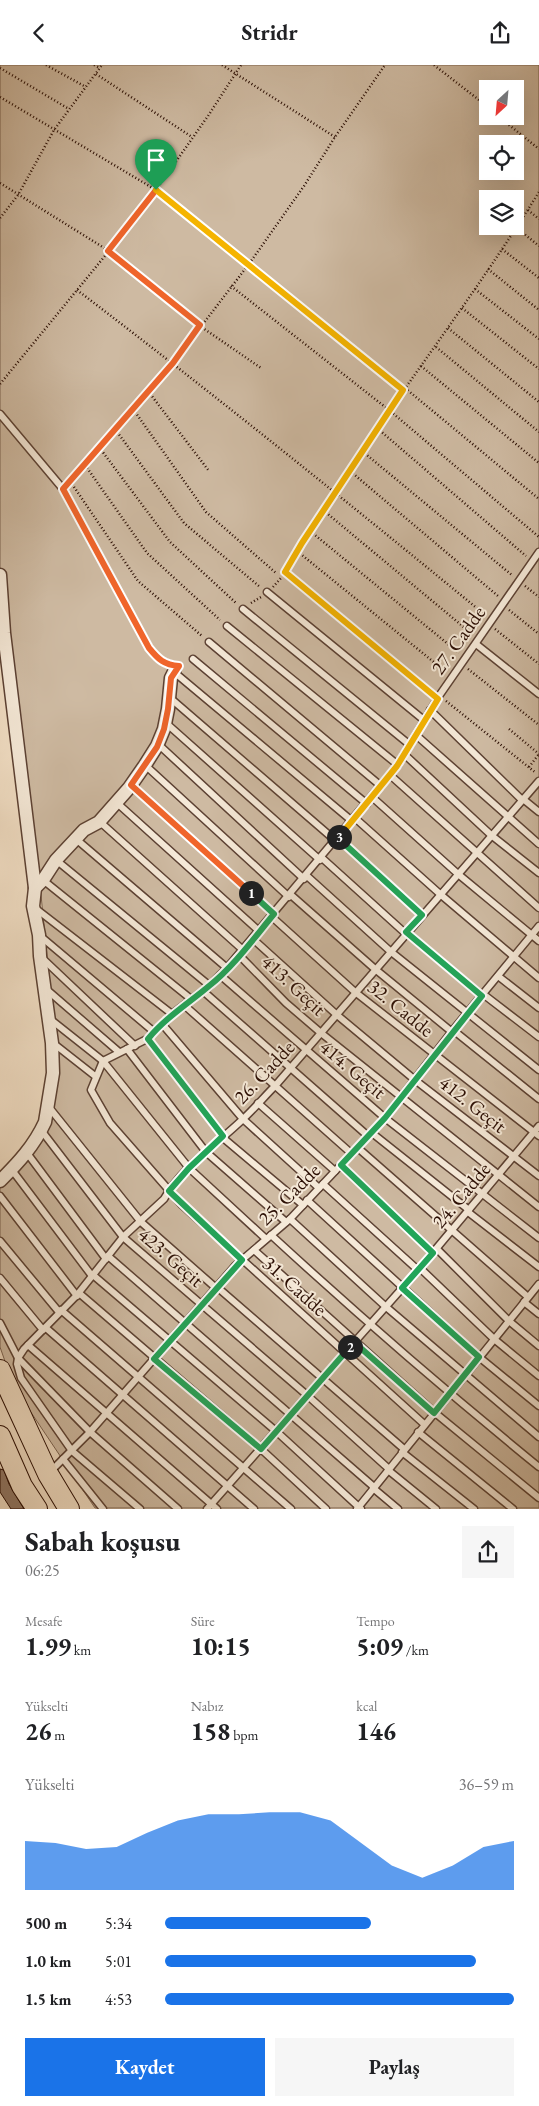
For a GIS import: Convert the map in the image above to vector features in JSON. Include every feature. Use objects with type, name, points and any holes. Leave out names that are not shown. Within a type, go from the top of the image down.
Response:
[{"type":"main road","points":[[0,1370],[48,1474],[69,1509]]},
{"type":"main road","points":[[0,1436],[22,1486],[37,1509]]},
{"type":"street","points":[[0,575],[1,598],[39,884]]},
{"type":"street","points":[[0,1181],[27,1153],[41,1130],[48,1106],[53,1073],[50,1019],[40,956],[39,935],[33,906],[39,884],[56,860],[84,830],[99,821],[131,785],[145,765],[158,744],[165,722],[171,678],[177,669]]},
{"type":"lane","points":[[0,415],[63,489],[149,648],[161,662],[177,669],[539,978]]},
{"type":"lane","name":"27. Cadde","points":[[103,1061],[148,1039],[153,1031],[163,1025],[172,1014],[210,985],[228,968],[290,896],[398,765],[430,710],[539,553]]},
{"type":"lane","points":[[283,574],[439,697]]},
{"type":"lane","points":[[267,592],[424,721]]},
{"type":"lane","points":[[243,609],[410,745]]},
{"type":"lane","points":[[227,626],[398,765]]},
{"type":"lane","points":[[209,642],[381,786]]},
{"type":"lane","points":[[477,642],[539,694]]},
{"type":"lane","points":[[194,659],[367,804]]},
{"type":"lane","points":[[169,697],[337,839],[422,915]]},
{"type":"lane","points":[[430,710],[539,812]]},
{"type":"lane","points":[[165,722],[406,932],[482,995],[539,1037]]},
{"type":"lane","points":[[416,735],[539,844]]},
{"type":"lane","points":[[158,744],[390,951],[539,1070]]},
{"type":"lane","points":[[404,755],[491,835],[539,873]]},
{"type":"lane","points":[[145,765],[290,896],[375,969],[539,1099]]},
{"type":"lane","points":[[390,775],[539,908]]},
{"type":"lane","name":"26. Cadde","points":[[18,1358],[28,1345],[78,1294],[123,1237],[164,1199],[189,1168],[243,1119],[275,1086],[406,932],[539,781]]},
{"type":"lane","name":"32. Cadde","points":[[131,785],[355,992],[537,1134]]},
{"type":"lane","points":[[372,797],[458,874],[539,941]]},
{"type":"lane","points":[[116,802],[259,931]]},
{"type":"lane","name":"413. Geçit","points":[[99,821],[241,953],[286,1003],[401,1098],[539,1207]]},
{"type":"lane","points":[[76,839],[228,968]]},
{"type":"lane","points":[[56,860],[210,985]]},
{"type":"lane","points":[[39,884],[191,999]]},
{"type":"lane","points":[[33,906],[172,1014]]},
{"type":"lane","name":"25. Cadde","points":[[48,1474],[107,1414],[216,1287],[242,1260],[288,1220],[370,1135],[539,926]]},
{"type":"lane","points":[[39,935],[153,1031]]},
{"type":"lane","name":"412. Geçit","points":[[253,939],[337,1015],[415,1080],[539,1176]]},
{"type":"lane","points":[[40,956],[136,1046]]},
{"type":"lane","name":"414. Geçit","points":[[220,975],[385,1118],[539,1238]]},
{"type":"lane","points":[[498,976],[539,1008]]},
{"type":"lane","points":[[45,988],[119,1053]]},
{"type":"lane","points":[[202,991],[370,1135],[539,1267]]},
{"type":"lane","points":[[184,1005],[352,1154]]},
{"type":"lane","points":[[50,1019],[103,1061],[189,1168],[449,1394],[539,1467]]},
{"type":"lane","points":[[163,1025],[243,1119],[419,1269],[494,1339],[539,1375]]},
{"type":"lane","points":[[148,1039],[223,1137],[304,1202],[479,1357],[539,1406]]},
{"type":"lane","points":[[52,1043],[96,1076],[103,1061]]},
{"type":"lane","points":[[126,1049],[206,1152],[288,1220],[539,1437]]},
{"type":"lane","name":"31. Cadde","points":[[96,1076],[91,1090],[110,1123],[169,1191],[242,1260],[424,1424]]},
{"type":"lane","points":[[258,1103],[335,1171]]},
{"type":"lane","points":[[48,1106],[141,1222],[323,1379],[403,1451],[474,1509]]},
{"type":"lane","name":"24. Cadde","points":[[210,1506],[355,1343],[498,1175],[537,1134],[539,1126]]},
{"type":"lane","name":"423. Geçit","points":[[41,1130],[123,1237],[436,1509]]},
{"type":"lane","points":[[358,1148],[452,1231],[526,1299],[539,1314]]},
{"type":"lane","points":[[27,1153],[107,1258],[186,1322],[398,1509]]},
{"type":"lane","points":[[341,1165],[509,1321],[539,1346]]},
{"type":"lane","points":[[12,1170],[93,1276],[276,1432],[359,1508],[388,1469],[539,1283]]},
{"type":"lane","points":[[0,1197],[78,1294],[261,1449],[326,1509]]},
{"type":"lane","points":[[0,1241],[60,1311],[139,1376],[291,1509]]},
{"type":"lane","points":[[254,1250],[434,1413],[539,1498]]},
{"type":"lane","points":[[0,1278],[45,1329],[254,1509]]},
{"type":"lane","points":[[0,1323],[18,1358],[90,1432],[178,1509]]},
{"type":"lane","points":[[28,1345],[210,1506],[218,1509]]},
{"type":"lane","points":[[18,1358],[17,1364],[21,1378],[72,1451],[140,1509]]},
{"type":"lane","points":[[418,1432],[514,1509]]},
{"type":"lane","points":[[64,1459],[103,1509]]},
{"type":"path","points":[[46,65],[86,87]]},
{"type":"path","points":[[0,218],[18,195],[54,130],[101,67],[94,65]]},
{"type":"path","points":[[222,65],[335,137]]},
{"type":"path","points":[[0,384],[156,190],[241,65]]},
{"type":"path","points":[[63,489],[173,363],[304,186],[385,65]]},
{"type":"path","points":[[434,65],[479,100]]},
{"type":"path","points":[[0,68],[70,109]]},
{"type":"path","points":[[96,74],[192,137]]},
{"type":"path","points":[[0,97],[156,190],[539,499]]},
{"type":"path","points":[[509,125],[539,149]]},
{"type":"path","points":[[0,183],[108,251],[200,325],[261,368]]},
{"type":"path","points":[[524,216],[539,192]]},
{"type":"path","points":[[528,210],[539,219]]},
{"type":"path","points":[[524,234],[539,246]]},
{"type":"path","points":[[99,447],[170,542],[243,609],[267,592],[283,574],[389,410],[436,347],[511,235]]},
{"type":"path","points":[[502,249],[539,278]]},
{"type":"path","points":[[488,269],[539,309]]},
{"type":"path","points":[[231,286],[389,410],[539,537]]},
{"type":"path","points":[[475,289],[539,339]]},
{"type":"path","points":[[76,290],[173,363],[336,492],[539,664]]},
{"type":"path","points":[[462,308],[539,369]]},
{"type":"path","points":[[448,328],[539,402]]},
{"type":"path","points":[[436,347],[539,432]]},
{"type":"path","points":[[421,366],[539,463]]},
{"type":"path","points":[[148,391],[209,471]]},
{"type":"path","points":[[133,409],[206,512],[283,574]]},
{"type":"path","points":[[377,428],[532,562]]},
{"type":"path","points":[[115,429],[184,523],[267,592]]},
{"type":"path","points":[[362,451],[539,597]]},
{"type":"path","points":[[85,464],[147,553],[227,626]]},
{"type":"path","points":[[350,470],[539,633]]},
{"type":"path","points":[[70,481],[138,581],[209,642]]},
{"type":"path","points":[[324,510],[477,642]]},
{"type":"path","points":[[310,531],[539,725]]},
{"type":"path","points":[[297,551],[453,678]]},
{"type":"path","points":[[439,697],[539,775]]},
{"type":"path","points":[[509,729],[539,754],[529,767]]},
{"type":"shaded area","points":[[0,65],[539,65],[539,1508],[95,1508],[14,1387],[0,1347],[0,1178],[46,1123],[50,986],[41,895],[0,616]]},
{"type":"building","points":[[0,1469],[4,1470],[9,1484],[24,1509],[11,1509],[0,1492]]},
{"type":"route","points":[[156,190],[403,390],[302,543],[285,572],[438,699],[397,766],[338,838],[422,915],[406,932],[482,996],[385,1118],[341,1165],[433,1253],[402,1288],[479,1357],[434,1413],[355,1343],[261,1449],[154,1359],[242,1260],[169,1191],[189,1168],[223,1136],[148,1039],[153,1031],[163,1025],[172,1014],[209,986],[228,968],[274,914],[131,785],[157,747],[164,729],[171,678],[179,666],[161,662],[149,648],[63,489],[173,363],[200,325],[108,251],[156,190]]}]
